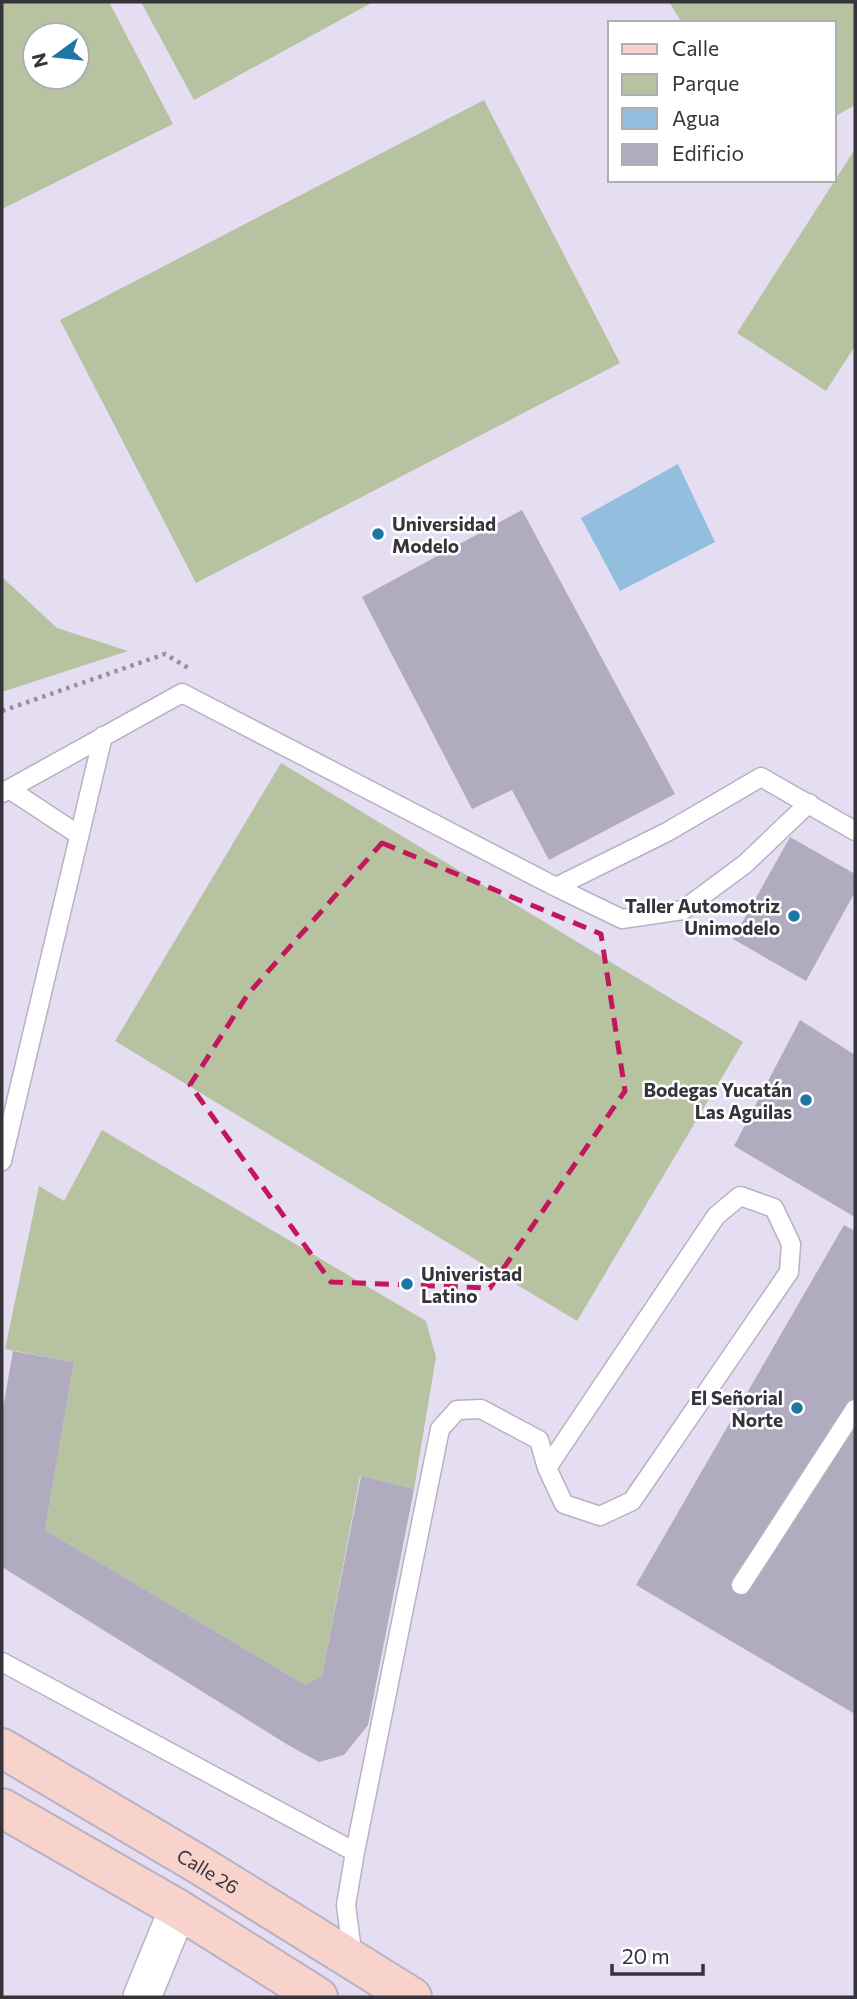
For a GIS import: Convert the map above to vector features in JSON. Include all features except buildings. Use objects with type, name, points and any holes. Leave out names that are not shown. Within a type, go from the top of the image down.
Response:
[{"type":"main road","name":"Calle 26","points":[[2,1748],[203,1867],[412,1997]]},
{"type":"main road","points":[[2,1808],[178,1909],[318,1997]]},
{"type":"street","points":[[142,1997],[178,1909]]},
{"type":"lane","points":[[79,835],[5,791],[183,693],[622,919],[683,910],[745,864],[809,803]]},
{"type":"lane","points":[[2,1161],[103,736]]},
{"type":"lane","points":[[556,887],[667,832],[761,777],[855,831]]},
{"type":"lane","points":[[353,1962],[346,1905],[440,1429],[457,1410],[481,1409],[538,1440],[547,1468],[564,1504],[600,1517],[632,1501],[789,1272],[791,1244],[774,1208],[740,1196],[716,1216],[547,1468]]},
{"type":"lane","points":[[741,1585],[855,1409]]},
{"type":"lane","points":[[2,1662],[355,1852]]},
{"type":"path","points":[[2,711],[165,654]]},
{"type":"highlighted area","points":[[382,843],[601,934],[625,1091],[490,1288],[331,1282],[190,1085],[248,994]]},
{"type":"green space","points":[[2,2],[109,2],[173,124],[2,209]]},
{"type":"green space","points":[[141,2],[373,2],[194,100]]},
{"type":"green space","points":[[669,2],[855,2],[855,105],[836,116],[836,21],[681,21]]},
{"type":"green space","points":[[484,100],[620,363],[196,583],[60,320]]},
{"type":"green space","points":[[855,149],[855,346],[826,391],[737,333]]},
{"type":"green space","points":[[2,577],[57,628],[128,651],[2,692]]},
{"type":"green space","points":[[281,763],[743,1042],[577,1321],[115,1041]]},
{"type":"green space","points":[[102,1130],[426,1321],[436,1357],[414,1489],[360,1476],[322,1676],[305,1685],[45,1530],[74,1362],[5,1349],[39,1186],[64,1201]]},
{"type":"water","points":[[678,464],[715,542],[620,591],[581,518]]},
{"type":"place","name":"Universidad Modelo","points":[[378,534]]},
{"type":"place","name":"Taller Automotriz Unimodelo","points":[[794,916]]},
{"type":"place","name":"Bodegas Yucatán Las Aguilas","points":[[806,1100]]},
{"type":"place","name":"Univeristad Latino","points":[[407,1284]]},
{"type":"place","name":"El Señorial Norte","points":[[797,1408]]}]
